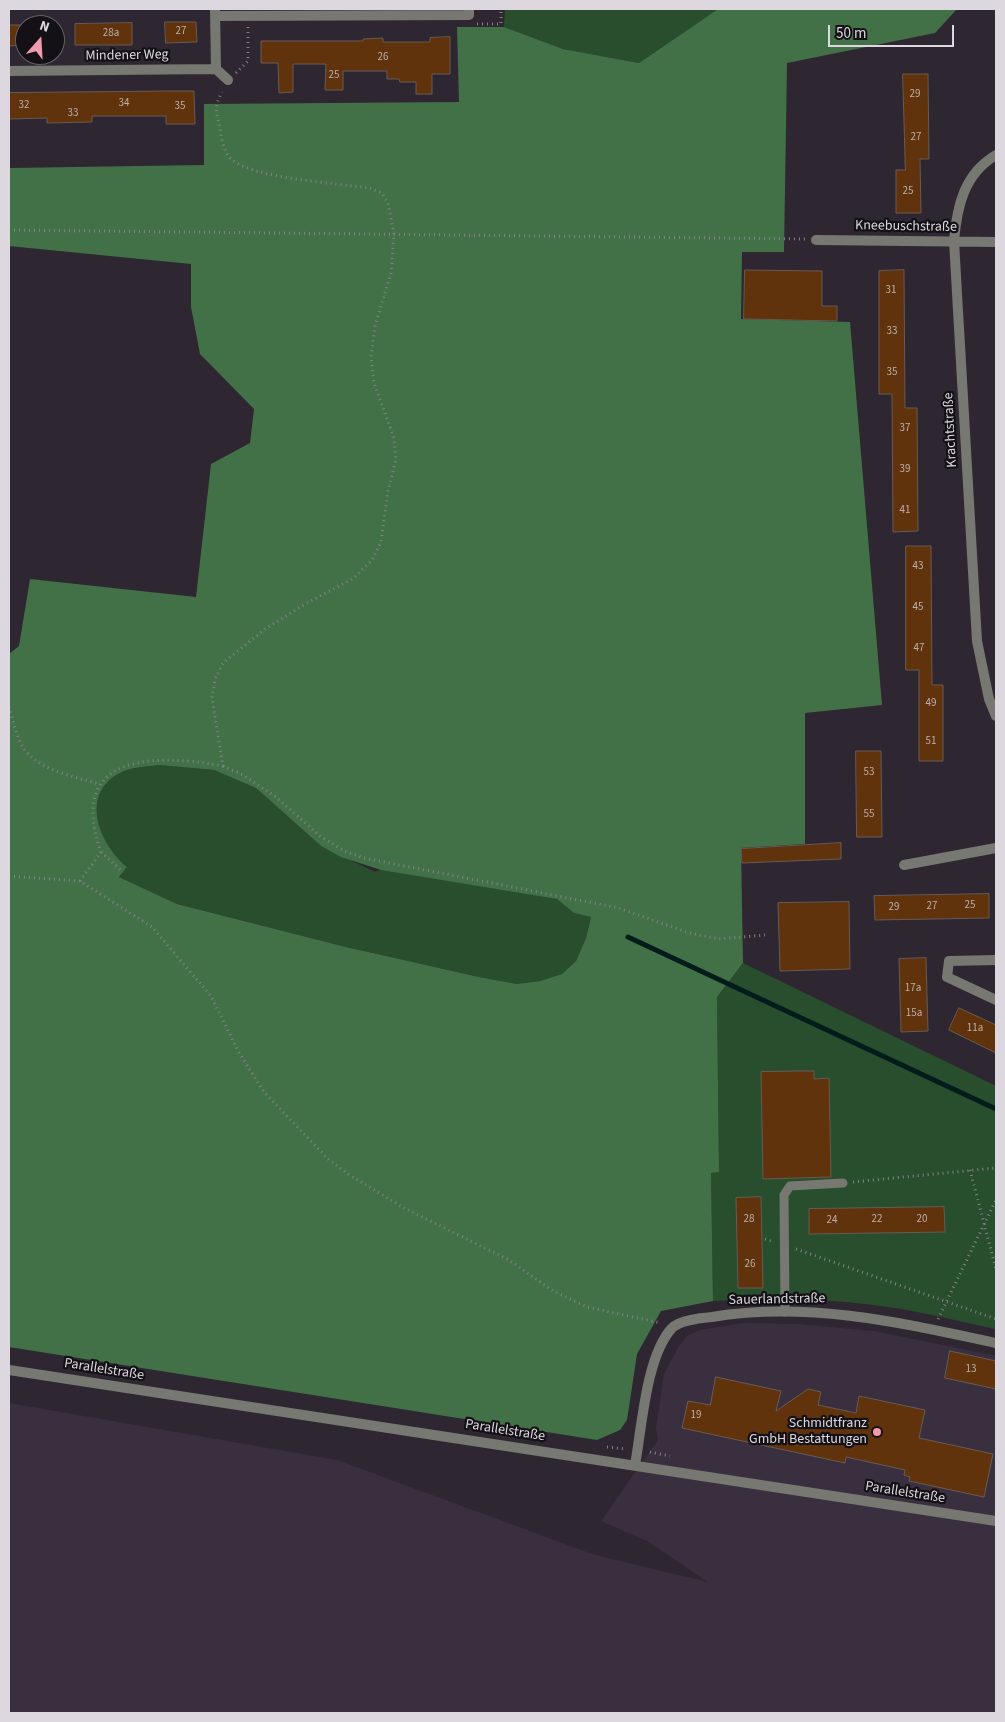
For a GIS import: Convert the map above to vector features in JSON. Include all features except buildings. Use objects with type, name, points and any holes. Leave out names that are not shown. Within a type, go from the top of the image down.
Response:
[{"type":"street","points":[[228,80],[216,69],[215,12],[247,16],[469,12]]},
{"type":"street","name":"Mindener Weg","points":[[9,71],[216,69]]},
{"type":"street","name":"Krachtstraße","points":[[996,155],[983,164],[968,182],[957,212],[954,241],[977,640],[989,699],[996,716]]},
{"type":"street","name":"Kneebuschstraße","points":[[816,240],[996,242]]},
{"type":"street","points":[[904,865],[996,848]]},
{"type":"street","points":[[996,960],[949,961],[947,977],[996,1000]]},
{"type":"street","name":"Sauerlandstraße","points":[[674,1326],[695,1319],[724,1315],[785,1312],[841,1314],[935,1330],[996,1343]]},
{"type":"street","points":[[635,1465],[652,1366],[661,1342],[674,1326]]},
{"type":"street","name":"Parallelstraße","points":[[9,1370],[996,1522]]},
{"type":"lane","points":[[785,1312],[784,1195],[790,1186],[843,1183]]},
{"type":"path","points":[[469,12],[470,24],[501,24],[501,9]]},
{"type":"path","points":[[223,766],[212,698],[214,679],[223,663],[266,629],[307,603],[354,578],[372,560],[381,542],[388,491],[396,460],[394,438],[374,383],[371,357],[375,326],[391,273],[394,234],[388,203],[382,193],[368,188],[264,173],[245,168],[230,159],[222,140],[215,106],[228,80],[248,61],[247,16]]},
{"type":"path","points":[[9,230],[816,240]]},
{"type":"path","points":[[9,707],[22,745],[35,759],[68,774],[99,784]]},
{"type":"path","points":[[123,872],[101,852],[94,832],[92,802],[99,784],[112,772],[145,761],[192,760],[223,766],[243,775],[276,797],[320,836],[344,851],[364,858],[619,908],[688,933],[719,939],[765,935]]},
{"type":"path","points":[[80,882],[101,852]]},
{"type":"path","points":[[9,876],[28,876],[80,882],[152,927],[211,996],[238,1052],[264,1092],[341,1169],[404,1208],[509,1260],[553,1291],[587,1306],[674,1326]]},
{"type":"path","points":[[843,1183],[996,1168]]},
{"type":"path","points":[[970,1170],[996,1269]]},
{"type":"path","points":[[935,1330],[946,1301],[996,1200]]},
{"type":"path","points":[[765,1239],[996,1318]]},
{"type":"shaded area","points":[[744,1323],[797,1324],[874,1331],[996,1356],[996,1713],[9,1713],[9,1403],[337,1460],[595,1555],[708,1582],[647,1541],[601,1521],[658,1440],[656,1428],[664,1374],[679,1346],[687,1336],[700,1330]]},
{"type":"green space","points":[[505,9],[718,9],[639,63],[563,49],[504,27]]},
{"type":"green space","points":[[718,9],[957,9],[935,33],[787,63],[784,252],[742,252],[741,319],[850,322],[882,705],[805,713],[805,844],[741,848],[743,963],[717,997],[719,1172],[711,1173],[713,1301],[661,1311],[637,1354],[627,1420],[620,1430],[597,1440],[9,1347],[9,654],[19,646],[30,579],[196,597],[211,464],[250,443],[254,409],[200,354],[191,307],[191,264],[9,246],[10,168],[204,165],[204,104],[459,102],[457,27],[504,27],[563,49],[639,63]],"holes":[[[159,765],[214,770],[256,788],[321,846],[341,857],[381,870],[557,899],[574,913],[591,917],[586,938],[576,961],[562,974],[540,981],[517,984],[346,947],[177,904],[119,877],[127,867],[108,846],[98,819],[97,806],[100,793],[107,782],[124,771]]]},
{"type":"green space","points":[[159,765],[214,770],[256,788],[321,846],[375,872],[386,867],[557,899],[574,913],[591,917],[586,938],[576,961],[562,974],[540,981],[517,984],[346,947],[177,904],[119,877],[127,867],[108,846],[101,833],[96,806],[99,793],[107,782],[120,773],[134,768]]},
{"type":"green space","points":[[743,963],[996,1086],[996,1329],[902,1309],[866,1304],[779,1299],[713,1301],[711,1172],[719,1171],[717,997]]},
{"type":"waterway","points":[[628,937],[996,1109]]},
{"type":"place","name":"Schmidtfranz GmbH Bestattungen","points":[[877,1432]]}]
